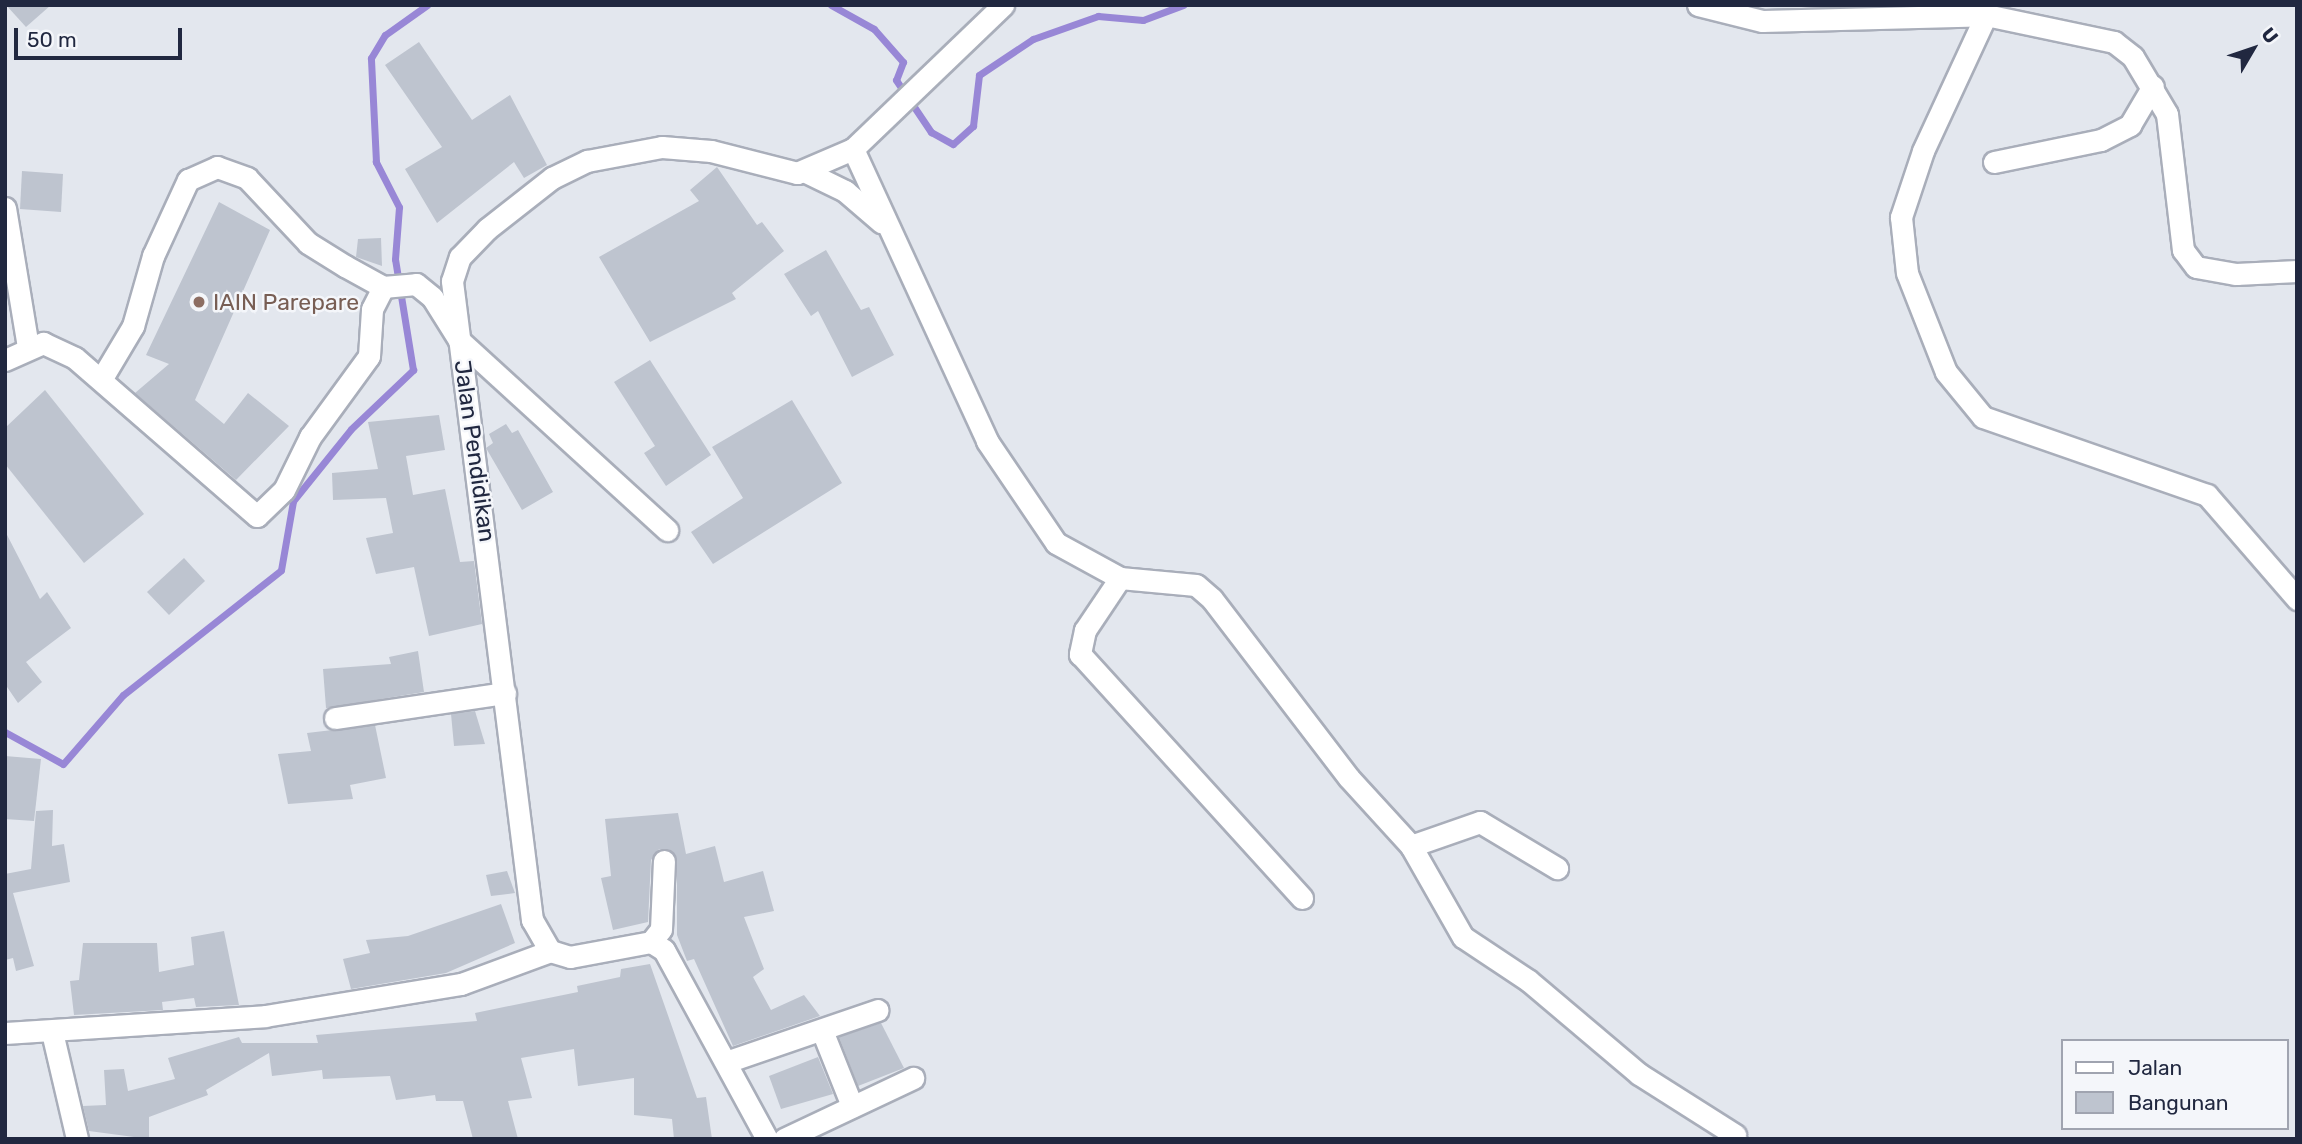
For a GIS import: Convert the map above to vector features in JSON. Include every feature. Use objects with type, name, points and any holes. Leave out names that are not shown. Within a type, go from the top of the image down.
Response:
[{"type":"street","points":[[804,171],[853,149],[894,104],[1003,5]]},
{"type":"street","points":[[1698,5],[1762,21],[1923,9],[1986,15],[2094,33],[2133,57],[2167,114],[2183,250],[2196,267],[2213,273],[2297,271]]},
{"type":"street","points":[[1986,15],[1923,150],[1901,217],[1907,274],[1946,372],[1983,417],[2207,495],[2297,599]]},
{"type":"street","points":[[1994,162],[2101,140],[2130,125],[2152,86]]},
{"type":"street","name":"Jalan Pendidikan","points":[[550,951],[531,919],[459,340],[450,299],[460,257],[564,172],[624,149],[662,147],[804,171],[845,191],[885,226]]},
{"type":"street","points":[[853,149],[885,226],[1022,501],[1056,543],[1120,578],[1196,585],[1212,598],[1349,778],[1412,846],[1463,937],[1529,981],[1639,1074],[1735,1135]]},
{"type":"street","points":[[102,378],[133,326],[153,256],[188,180],[217,167],[247,178],[308,243],[389,287],[416,284],[432,297],[459,340],[667,530]]},
{"type":"street","points":[[5,208],[28,347]]},
{"type":"street","points":[[5,360],[28,347],[57,347],[102,378],[257,516],[284,490],[310,438],[369,356],[372,309],[389,287]]},
{"type":"street","points":[[1120,578],[1085,630],[1080,654],[1302,898]]},
{"type":"street","points":[[335,718],[505,693]]},
{"type":"street","points":[[1412,846],[1480,822],[1557,868]]},
{"type":"street","points":[[5,1033],[52,1032],[291,1012],[461,984],[550,951],[570,957],[650,942],[661,929],[664,861]]},
{"type":"street","points":[[650,942],[668,954],[729,1061],[766,1139]]},
{"type":"street","points":[[729,1061],[823,1033],[878,1010]]},
{"type":"street","points":[[52,1032],[77,1139]]},
{"type":"street","points":[[823,1033],[852,1106]]},
{"type":"street","points":[[784,1139],[913,1079]]},
{"type":"building","points":[[6,5],[51,5],[26,27]]},
{"type":"building","points":[[419,42],[472,120],[510,95],[547,165],[524,178],[514,162],[437,223],[405,169],[442,147],[385,65]]},
{"type":"building","points":[[717,167],[757,225],[762,222],[784,251],[732,293],[736,299],[650,342],[599,257],[699,201],[690,190]]},
{"type":"building","points":[[22,171],[63,174],[61,212],[20,209]]},
{"type":"building","points":[[219,202],[270,230],[195,400],[224,424],[248,393],[289,426],[236,480],[135,393],[169,364],[146,355]]},
{"type":"building","points":[[381,238],[382,266],[356,257],[358,239]]},
{"type":"building","points":[[826,250],[861,310],[869,307],[894,355],[852,377],[818,311],[811,316],[784,274]]},
{"type":"building","points":[[650,360],[711,455],[666,486],[644,453],[655,446],[614,382]]},
{"type":"building","points":[[45,390],[144,514],[84,563],[5,464],[5,428]]},
{"type":"building","points":[[792,400],[842,483],[713,564],[691,532],[743,498],[712,447]]},
{"type":"building","points":[[439,415],[445,450],[406,456],[413,495],[445,489],[460,562],[474,561],[482,624],[429,636],[414,567],[376,574],[366,538],[393,533],[386,498],[333,500],[332,473],[378,469],[368,422]]},
{"type":"building","points":[[506,424],[512,433],[518,430],[553,492],[522,510],[486,448],[493,443],[489,434]]},
{"type":"building","points":[[5,531],[40,599],[47,592],[71,628],[26,662],[42,682],[18,703],[5,684]]},
{"type":"building","points":[[184,558],[205,581],[169,615],[147,592]]},
{"type":"building","points":[[418,651],[424,692],[326,708],[323,669],[391,664],[389,657]]},
{"type":"building","points":[[475,711],[485,744],[454,746],[451,714]]},
{"type":"building","points":[[375,725],[386,778],[350,785],[353,799],[288,804],[278,754],[311,751],[307,733]]},
{"type":"building","points":[[5,756],[41,759],[34,821],[5,819]]},
{"type":"building","points":[[53,810],[52,846],[64,844],[70,882],[13,893],[34,966],[16,971],[13,958],[5,960],[5,874],[31,869],[36,811]]},
{"type":"building","points":[[678,813],[686,854],[715,846],[724,882],[763,871],[774,911],[744,917],[764,969],[753,977],[771,1010],[804,995],[820,1016],[733,1046],[694,959],[687,961],[677,935],[677,862],[670,850],[659,849],[651,860],[648,922],[613,930],[601,878],[611,876],[605,819]]},
{"type":"building","points":[[507,871],[515,893],[491,896],[486,875]]},
{"type":"building","points":[[501,904],[515,943],[446,973],[351,989],[343,959],[370,953],[366,940],[408,936]]},
{"type":"building","points":[[224,931],[239,1005],[196,1007],[194,998],[162,1002],[163,1010],[74,1015],[70,981],[79,980],[83,943],[157,943],[159,972],[194,965],[191,937]]},
{"type":"building","points":[[650,964],[697,1098],[706,1097],[712,1139],[674,1139],[672,1119],[634,1115],[634,1078],[578,1086],[574,1049],[521,1058],[532,1098],[508,1101],[518,1139],[473,1139],[463,1101],[436,1101],[435,1095],[396,1100],[390,1076],[323,1079],[322,1070],[272,1076],[269,1053],[206,1090],[208,1095],[149,1117],[149,1139],[89,1131],[83,1106],[106,1105],[104,1070],[124,1069],[128,1091],[175,1079],[168,1058],[239,1037],[242,1043],[318,1043],[316,1035],[477,1021],[475,1013],[578,992],[577,986],[620,977],[621,969]]},
{"type":"building","points":[[881,1023],[904,1068],[858,1086],[839,1037]]},
{"type":"building","points":[[818,1057],[833,1094],[781,1109],[769,1076]]},
{"type":"waterway","points":[[5,732],[63,764],[123,695],[281,570],[293,501],[351,429],[413,370],[395,259],[399,207],[376,162],[371,58],[385,35],[427,5]]},
{"type":"waterway","points":[[831,5],[874,29],[903,62],[896,80],[931,132],[953,144],[973,126],[979,75],[1033,39],[1098,16],[1143,20],[1183,5]]},
{"type":"place","name":"IAIN Parepare","points":[[199,302]]}]
